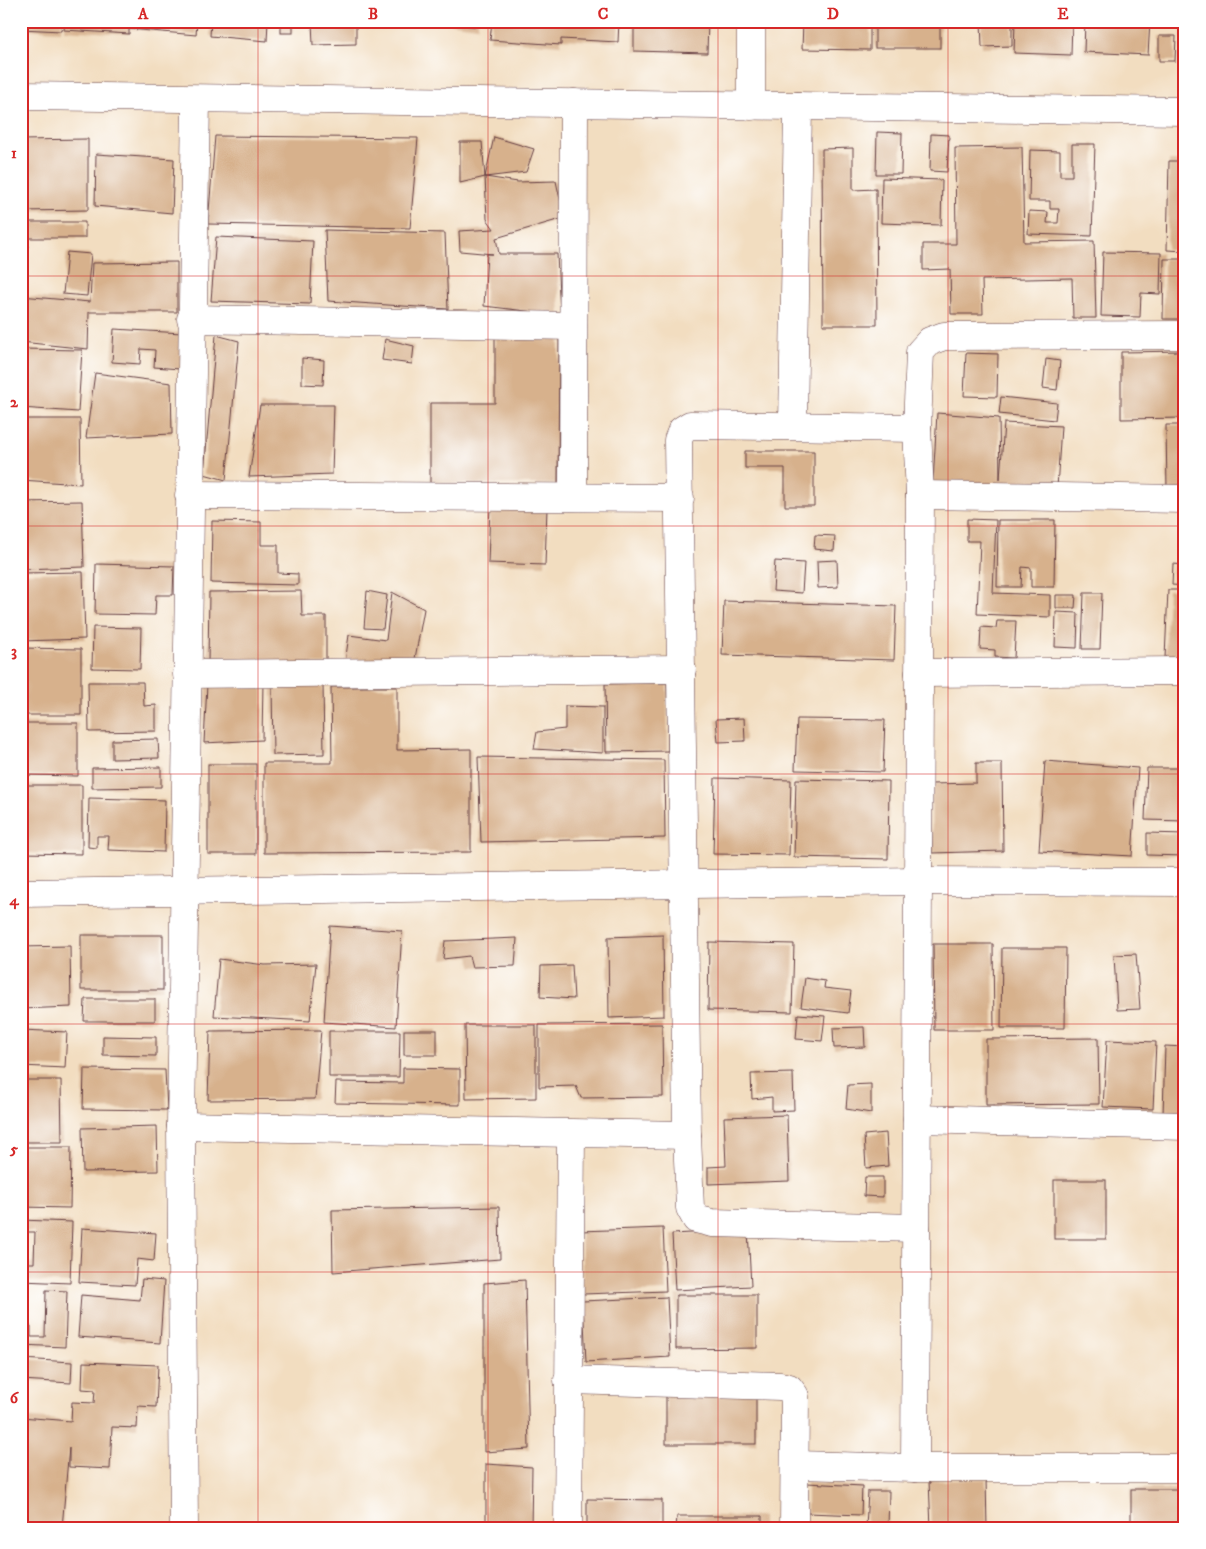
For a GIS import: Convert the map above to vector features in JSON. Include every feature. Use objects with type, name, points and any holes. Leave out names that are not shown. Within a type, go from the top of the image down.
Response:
[{"type":"street","points":[[751,21],[751,106]]},
{"type":"street","points":[[21,96],[1185,111]]},
{"type":"street","points":[[184,1528],[181,1126],[196,98]]},
{"type":"street","points":[[573,497],[574,103]]},
{"type":"street","points":[[793,425],[798,106]]},
{"type":"street","points":[[192,319],[573,326]]},
{"type":"street","points":[[915,1468],[920,495],[917,428],[920,352],[930,341],[944,336],[1185,335]]},
{"type":"street","points":[[916,1228],[712,1223],[696,1219],[690,1208],[687,1135],[678,440],[682,430],[690,424],[917,428]]},
{"type":"street","points":[[189,495],[680,498]]},
{"type":"street","points":[[920,495],[1185,499]]},
{"type":"street","points":[[187,674],[682,669]]},
{"type":"street","points":[[919,673],[1185,671]]},
{"type":"street","points":[[21,893],[918,881],[1185,882]]},
{"type":"street","points":[[917,1119],[1185,1126]]},
{"type":"street","points":[[181,1126],[687,1135]]},
{"type":"street","points":[[568,1528],[571,1134]]},
{"type":"street","points":[[568,1380],[780,1386],[789,1388],[795,1396],[796,1465],[794,1528]]},
{"type":"street","points":[[796,1465],[915,1468],[1185,1468]]},
{"type":"building","points":[[21,21],[62,21],[61,31],[21,29]]},
{"type":"building","points":[[65,21],[197,21],[196,35],[129,29],[129,34],[64,30]]},
{"type":"building","points":[[211,21],[268,21],[267,41],[210,36]]},
{"type":"building","points":[[281,21],[293,21],[293,33],[281,33]]},
{"type":"building","points":[[312,21],[356,21],[356,44],[313,45]]},
{"type":"building","points":[[433,21],[478,21],[478,27]]},
{"type":"building","points":[[492,21],[619,21],[618,42],[561,39],[561,45],[490,40]]},
{"type":"building","points":[[634,21],[708,21],[707,53],[634,51]]},
{"type":"building","points":[[870,21],[870,50],[802,49],[803,22]]},
{"type":"building","points":[[875,21],[940,21],[940,48],[875,48]]},
{"type":"building","points":[[981,21],[1012,21],[1012,46],[982,47]]},
{"type":"building","points":[[1015,21],[1072,21],[1071,55],[1014,53]]},
{"type":"building","points":[[1085,21],[1150,21],[1148,55],[1084,52]]},
{"type":"building","points":[[1182,21],[1185,21],[1185,42],[1181,42]]},
{"type":"building","points":[[1159,36],[1176,36],[1175,61],[1159,61]]},
{"type":"building","points":[[877,132],[902,133],[901,174],[876,174]]},
{"type":"building","points":[[931,134],[949,135],[947,172],[930,171]]},
{"type":"building","points":[[215,136],[418,138],[410,228],[208,224]]},
{"type":"building","points":[[494,137],[534,149],[526,172],[485,177]]},
{"type":"building","points":[[88,139],[88,210],[21,211],[21,184],[28,184],[28,164],[21,164],[21,140]]},
{"type":"building","points":[[460,142],[482,142],[485,177],[460,183]]},
{"type":"building","points":[[1072,144],[1095,144],[1092,236],[1028,234],[1029,211],[1048,212],[1047,223],[1058,223],[1059,209],[1050,209],[1050,201],[1029,201],[1030,150],[1060,151],[1060,176],[1072,176]]},
{"type":"building","points":[[1022,147],[1024,242],[1094,241],[1096,318],[1073,318],[1072,278],[982,280],[983,314],[951,314],[950,269],[923,270],[923,244],[956,244],[955,148]]},
{"type":"building","points":[[853,148],[853,190],[876,189],[877,325],[823,325],[822,149]]},
{"type":"building","points":[[96,154],[174,159],[172,213],[95,206]]},
{"type":"building","points":[[1169,161],[1185,161],[1185,251],[1167,250]]},
{"type":"building","points":[[485,177],[518,182],[556,181],[564,218],[496,238],[499,254],[557,254],[560,315],[484,306],[487,254],[493,254],[460,251],[459,231],[494,229],[487,219]]},
{"type":"building","points":[[882,178],[942,180],[941,225],[881,223]]},
{"type":"building","points":[[21,216],[25,216],[29,222],[85,222],[85,238],[28,238],[28,247],[21,247]]},
{"type":"building","points":[[325,230],[445,233],[448,309],[328,301]]},
{"type":"building","points":[[216,237],[313,241],[310,304],[211,301]]},
{"type":"building","points":[[67,252],[91,254],[87,296],[63,294]]},
{"type":"building","points":[[1103,252],[1161,253],[1160,294],[1141,293],[1140,317],[1101,316]]},
{"type":"building","points":[[1164,259],[1185,259],[1185,319],[1163,319]]},
{"type":"building","points":[[177,262],[177,312],[89,312],[88,349],[21,342],[21,296],[90,302],[92,263]]},
{"type":"building","points":[[114,329],[182,333],[180,369],[154,367],[155,350],[141,349],[140,364],[112,362]]},
{"type":"building","points":[[216,335],[239,341],[226,480],[204,474]]},
{"type":"building","points":[[495,337],[559,337],[558,484],[430,484],[430,403],[495,403]]},
{"type":"building","points":[[385,339],[414,346],[412,364],[382,360]]},
{"type":"building","points":[[21,349],[82,350],[78,412],[21,408]]},
{"type":"building","points":[[1185,351],[1185,418],[1121,419],[1121,352]]},
{"type":"building","points":[[966,353],[998,354],[997,397],[964,396]]},
{"type":"building","points":[[302,358],[324,360],[323,385],[302,384]]},
{"type":"building","points":[[1046,359],[1060,361],[1057,390],[1043,388]]},
{"type":"building","points":[[95,373],[171,383],[172,434],[86,438]]},
{"type":"building","points":[[1001,397],[1057,403],[1055,420],[999,414]]},
{"type":"building","points":[[260,405],[334,405],[332,474],[249,477]]},
{"type":"building","points":[[937,413],[999,418],[1000,479],[1004,423],[1061,426],[1057,488],[933,483]]},
{"type":"building","points":[[21,419],[80,419],[81,484],[21,480]]},
{"type":"building","points":[[1166,425],[1185,425],[1185,490],[1167,490]]},
{"type":"building","points":[[745,451],[814,451],[814,506],[785,506],[785,468],[745,468]]},
{"type":"building","points":[[82,501],[84,567],[21,569],[21,502]]},
{"type":"building","points":[[490,506],[547,508],[545,565],[488,563]]},
{"type":"building","points":[[967,519],[996,520],[993,593],[1050,595],[1050,617],[977,614],[980,541],[967,541]]},
{"type":"building","points":[[998,520],[1055,520],[1054,587],[1031,587],[1031,568],[1022,567],[1021,587],[997,587]]},
{"type":"building","points":[[212,521],[261,522],[261,545],[278,545],[278,573],[298,574],[298,585],[211,583]]},
{"type":"building","points":[[815,535],[835,536],[834,551],[814,549]]},
{"type":"building","points":[[837,560],[838,587],[818,588],[817,561]]},
{"type":"building","points":[[775,561],[804,563],[802,593],[773,591]]},
{"type":"building","points":[[96,564],[174,566],[173,595],[156,595],[155,615],[95,614]]},
{"type":"building","points":[[1173,564],[1185,565],[1185,586],[1172,585]]},
{"type":"building","points":[[83,572],[85,639],[21,641],[21,573]]},
{"type":"building","points":[[1168,590],[1185,590],[1185,659],[1165,658]]},
{"type":"building","points":[[301,591],[302,616],[326,616],[326,664],[208,664],[209,592]]},
{"type":"building","points":[[367,591],[387,595],[383,629],[364,628]]},
{"type":"building","points":[[392,592],[424,609],[414,664],[345,663],[349,635],[386,640]]},
{"type":"building","points":[[1084,593],[1102,593],[1100,649],[1082,649]]},
{"type":"building","points":[[1056,595],[1076,595],[1075,608],[1056,608]]},
{"type":"building","points":[[724,601],[896,606],[894,660],[722,655]]},
{"type":"building","points":[[1056,612],[1078,613],[1077,648],[1055,647]]},
{"type":"building","points":[[997,621],[1016,621],[1014,658],[995,657],[995,650],[980,649],[981,627],[996,628]]},
{"type":"building","points":[[93,627],[141,628],[140,669],[92,668]]},
{"type":"building","points":[[21,648],[81,649],[81,715],[21,715]]},
{"type":"building","points":[[88,682],[143,682],[144,706],[156,705],[156,731],[89,732]]},
{"type":"building","points":[[263,682],[262,740],[204,743],[207,684]]},
{"type":"building","points":[[667,683],[668,751],[606,752],[605,684]]},
{"type":"building","points":[[323,684],[324,754],[273,755],[272,685]]},
{"type":"building","points":[[331,687],[397,687],[397,750],[471,749],[471,852],[264,853],[264,763],[332,763]]},
{"type":"building","points":[[565,706],[603,707],[603,753],[534,749],[537,732],[565,729]]},
{"type":"building","points":[[744,718],[745,741],[718,742],[716,719]]},
{"type":"building","points":[[797,719],[885,720],[883,772],[795,770]]},
{"type":"building","points":[[21,723],[78,723],[78,776],[21,775]]},
{"type":"building","points":[[158,739],[159,758],[112,759],[112,740]]},
{"type":"building","points":[[478,757],[664,760],[665,838],[481,842]]},
{"type":"building","points":[[1045,761],[1138,768],[1132,856],[1039,851]]},
{"type":"building","points":[[976,763],[1002,763],[1003,851],[932,853],[931,784],[976,783]]},
{"type":"building","points":[[208,764],[256,764],[256,854],[208,854]]},
{"type":"building","points":[[161,767],[161,787],[92,788],[92,768]]},
{"type":"building","points":[[1147,768],[1185,768],[1185,821],[1145,820]]},
{"type":"building","points":[[715,778],[791,780],[789,855],[713,854]]},
{"type":"building","points":[[796,779],[889,781],[888,859],[794,857]]},
{"type":"building","points":[[21,785],[82,785],[82,854],[21,853]]},
{"type":"building","points":[[89,798],[165,800],[164,852],[108,850],[109,836],[97,836],[97,848],[88,847]]},
{"type":"building","points":[[1147,833],[1185,834],[1185,856],[1147,855]]},
{"type":"building","points":[[330,926],[402,931],[396,1027],[324,1022]]},
{"type":"building","points":[[81,935],[163,935],[163,990],[81,990]]},
{"type":"building","points":[[663,935],[664,1016],[609,1018],[608,937]]},
{"type":"building","points":[[517,938],[515,966],[472,967],[469,956],[443,959],[445,941]]},
{"type":"building","points":[[709,942],[794,944],[792,1012],[708,1010]]},
{"type":"building","points":[[933,944],[993,944],[994,1030],[934,1030]]},
{"type":"building","points":[[70,946],[71,1007],[21,1009],[21,947]]},
{"type":"building","points":[[1002,948],[1066,948],[1065,1028],[1001,1028]]},
{"type":"building","points":[[1136,954],[1140,1009],[1117,1010],[1114,955]]},
{"type":"building","points":[[219,959],[265,965],[316,964],[310,1021],[214,1016]]},
{"type":"building","points":[[572,965],[574,999],[540,997],[541,966]]},
{"type":"building","points":[[805,978],[825,981],[824,988],[851,991],[848,1013],[801,1007]]},
{"type":"building","points":[[85,999],[155,999],[155,1021],[84,1021]]},
{"type":"building","points":[[798,1014],[825,1016],[822,1041],[796,1039]]},
{"type":"building","points":[[662,1024],[663,1097],[581,1098],[576,1086],[539,1087],[539,1025]]},
{"type":"building","points":[[465,1025],[536,1025],[536,1098],[466,1099]]},
{"type":"building","points":[[864,1027],[865,1047],[834,1048],[833,1028]]},
{"type":"building","points":[[21,1030],[67,1032],[65,1068],[21,1066]]},
{"type":"building","points":[[321,1030],[315,1099],[208,1100],[210,1031]]},
{"type":"building","points":[[404,1030],[437,1030],[437,1055],[404,1055]]},
{"type":"building","points":[[329,1031],[400,1031],[399,1077],[329,1077]]},
{"type":"building","points":[[103,1036],[156,1037],[156,1056],[103,1055]]},
{"type":"building","points":[[1098,1038],[1099,1104],[986,1105],[986,1039]]},
{"type":"building","points":[[1107,1040],[1156,1042],[1153,1109],[1103,1107]]},
{"type":"building","points":[[1165,1046],[1185,1047],[1185,1115],[1163,1115]]},
{"type":"building","points":[[403,1068],[460,1069],[460,1105],[335,1103],[336,1082],[403,1083]]},
{"type":"building","points":[[84,1069],[165,1070],[167,1110],[83,1109]]},
{"type":"building","points":[[793,1073],[794,1110],[772,1111],[772,1097],[752,1099],[751,1074]]},
{"type":"building","points":[[21,1080],[61,1080],[62,1142],[21,1142]]},
{"type":"building","points":[[871,1084],[871,1113],[846,1109],[848,1085]]},
{"type":"building","points":[[787,1115],[789,1181],[708,1184],[708,1167],[726,1166],[724,1117]]},
{"type":"building","points":[[157,1126],[158,1171],[83,1172],[82,1128]]},
{"type":"building","points":[[886,1133],[888,1166],[866,1168],[864,1135]]},
{"type":"building","points":[[21,1147],[71,1147],[70,1208],[21,1207]]},
{"type":"building","points":[[865,1177],[883,1177],[883,1197],[864,1196]]},
{"type":"building","points":[[1054,1180],[1106,1180],[1106,1239],[1054,1239]]},
{"type":"building","points":[[499,1207],[500,1259],[333,1272],[332,1210]]},
{"type":"building","points":[[21,1220],[72,1222],[70,1283],[21,1281],[21,1263],[34,1263],[35,1232],[21,1232]]},
{"type":"building","points":[[82,1228],[156,1233],[154,1261],[137,1259],[135,1285],[79,1282]]},
{"type":"building","points":[[663,1228],[666,1291],[583,1294],[581,1231]]},
{"type":"building","points":[[748,1230],[751,1286],[675,1290],[672,1234]]},
{"type":"building","points":[[142,1279],[164,1281],[160,1343],[78,1337],[81,1295],[140,1300]]},
{"type":"building","points":[[525,1280],[529,1449],[484,1452],[484,1283]]},
{"type":"building","points":[[46,1290],[67,1291],[65,1347],[21,1345],[21,1326],[31,1326],[31,1337],[45,1337]]},
{"type":"building","points":[[676,1295],[757,1295],[757,1348],[676,1349]]},
{"type":"building","points":[[667,1297],[670,1357],[586,1362],[583,1301]]},
{"type":"building","points":[[21,1359],[72,1362],[71,1383],[21,1380]]},
{"type":"building","points":[[83,1362],[158,1365],[156,1407],[138,1406],[137,1428],[112,1427],[110,1469],[69,1467],[69,1447],[62,1528],[21,1528],[21,1417],[71,1421],[72,1402],[94,1403],[95,1390],[82,1389]]},
{"type":"building","points":[[666,1392],[756,1392],[756,1444],[666,1444]]},
{"type":"building","points":[[486,1464],[532,1467],[531,1528],[486,1528]]},
{"type":"building","points":[[986,1479],[987,1528],[931,1528],[929,1481]]},
{"type":"building","points":[[807,1483],[862,1486],[861,1515],[807,1513]]},
{"type":"building","points":[[1131,1489],[1185,1489],[1185,1528],[1131,1528]]},
{"type":"building","points":[[868,1491],[889,1491],[888,1528],[866,1528]]},
{"type":"building","points":[[587,1499],[662,1500],[662,1528],[587,1528]]},
{"type":"building","points":[[677,1516],[762,1516],[762,1528],[676,1528]]},
{"type":"building","points":[[1003,1524],[1061,1526],[1061,1528],[1003,1528]]}]
